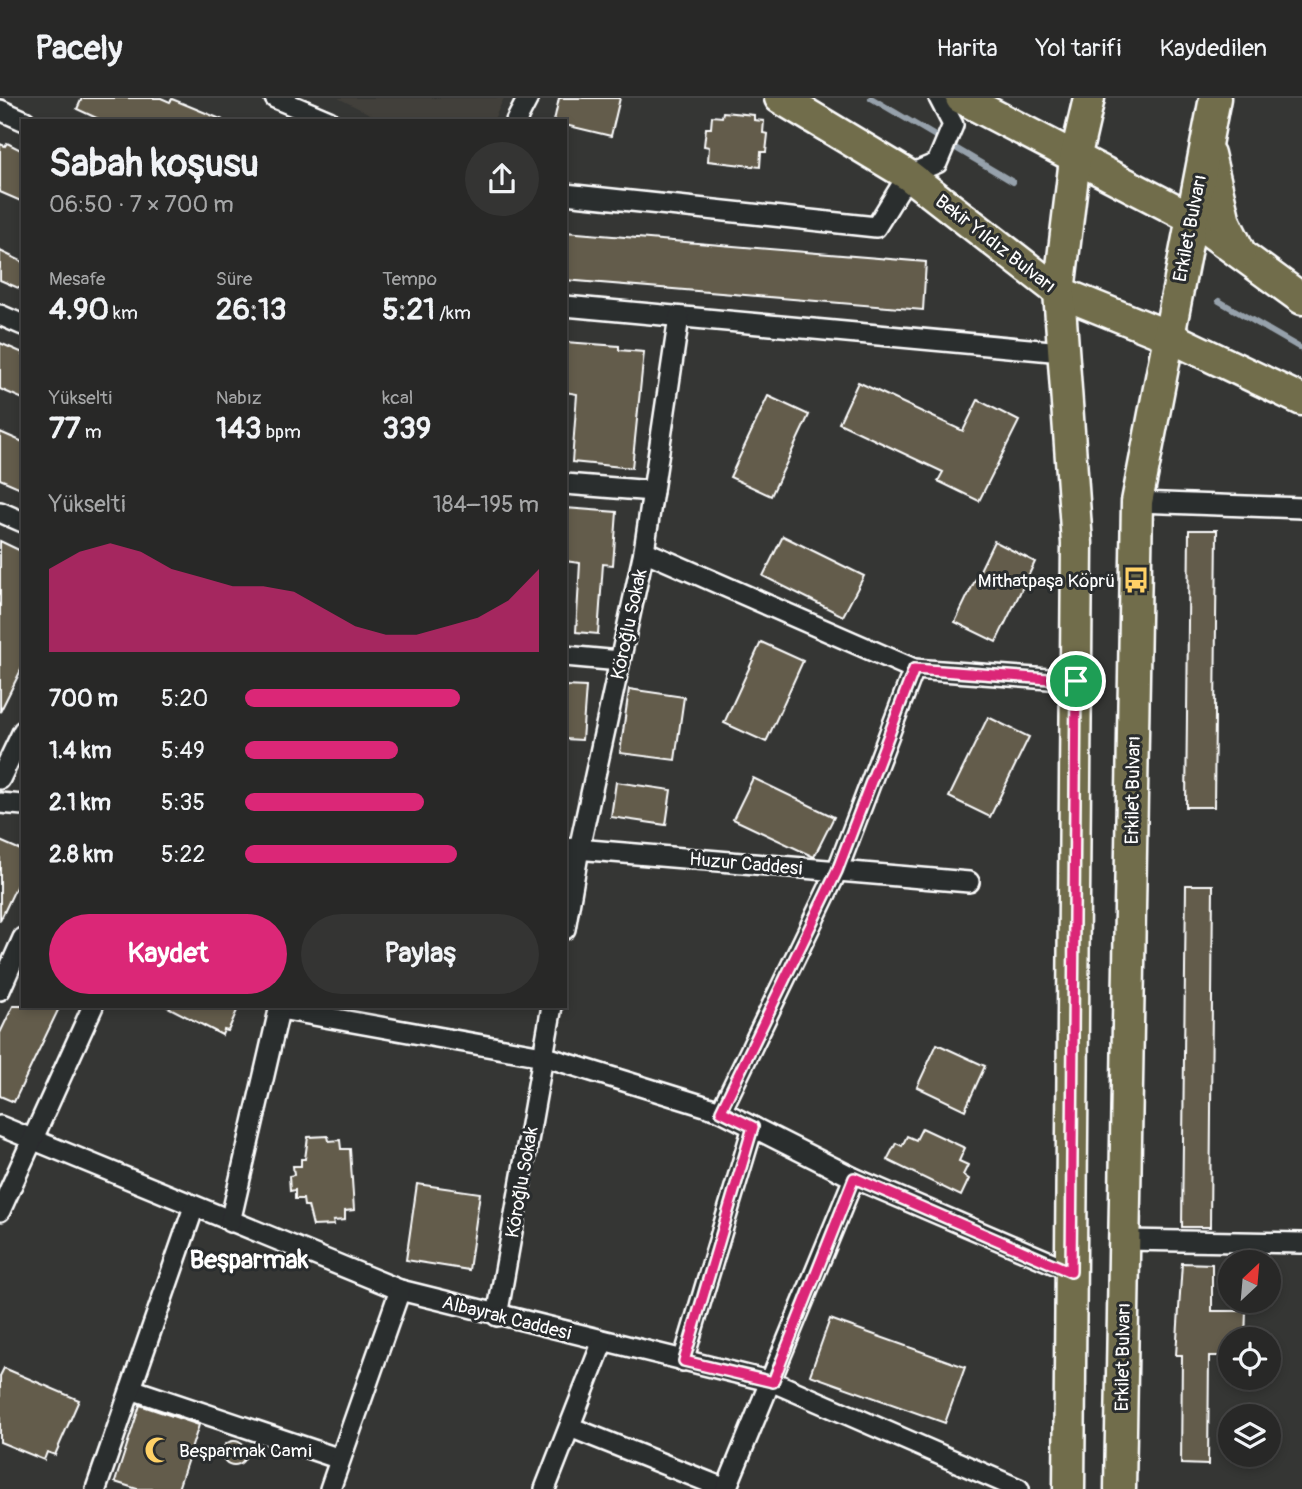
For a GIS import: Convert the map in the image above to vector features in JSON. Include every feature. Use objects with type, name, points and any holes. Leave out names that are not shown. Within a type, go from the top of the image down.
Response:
[{"type":"main road","name":"Bekir Yıldız Bulvarı","points":[[780,98],[908,175],[1059,292],[1168,336],[1302,400]]},
{"type":"main road","points":[[1069,1489],[1077,542],[1059,292],[1075,159],[1089,98]]},
{"type":"main road","name":"Erkilet Bulvarı","points":[[1120,1489],[1137,502],[1215,98]]},
{"type":"main road","points":[[957,111],[1075,159],[1190,217],[1302,299]]},
{"type":"main road","points":[[1207,139],[1216,195],[1225,222],[1242,255]]},
{"type":"street","points":[[275,98],[322,111]]},
{"type":"street","points":[[517,119],[528,98]]},
{"type":"street","points":[[567,194],[876,227],[908,175],[937,163],[957,111],[939,98]]},
{"type":"street","points":[[0,110],[21,120]]},
{"type":"street","points":[[567,306],[1062,352]]},
{"type":"street","points":[[0,315],[21,324]]},
{"type":"street","name":"Köroğlu Sokak","points":[[567,906],[572,848],[620,662],[644,551],[679,317]]},
{"type":"street","points":[[567,484],[653,491]]},
{"type":"street","points":[[1137,502],[1302,508]]},
{"type":"street","points":[[0,512],[21,521]]},
{"type":"street","points":[[644,551],[914,669],[1076,681]]},
{"type":"street","points":[[567,656],[620,662]]},
{"type":"street","points":[[721,1111],[837,871],[914,669]]},
{"type":"street","points":[[0,779],[21,735]]},
{"type":"street","points":[[0,803],[21,805]]},
{"type":"street","name":"Huzur Caddesi","points":[[572,848],[970,882]]},
{"type":"street","points":[[0,990],[21,943]]},
{"type":"street","points":[[0,1211],[92,1008]]},
{"type":"street","points":[[230,1222],[280,1008],[543,1056],[721,1111],[854,1178],[1071,1272]]},
{"type":"street","name":"Köroğlu Sokak","points":[[497,1315],[552,1008]]},
{"type":"street","name":"Albayrak Caddesi","points":[[0,1126],[400,1290],[773,1382],[1020,1489]]},
{"type":"street","points":[[684,1361],[753,1127]]},
{"type":"street","points":[[570,1427],[726,1489],[773,1382],[854,1178]]},
{"type":"street","points":[[96,1489],[194,1207]]},
{"type":"street","points":[[1125,1240],[1302,1243]]},
{"type":"street","points":[[330,1489],[400,1290]]},
{"type":"street","points":[[545,1489],[603,1341]]},
{"type":"street","points":[[131,1389],[340,1459]]},
{"type":"shaded area","points":[[338,98],[504,98],[494,119],[380,119]]},
{"type":"building","points":[[82,98],[161,98],[170,102],[172,99],[221,119],[99,119],[77,109]]},
{"type":"building","points":[[559,98],[620,98],[611,136],[567,125],[567,119],[554,119]]},
{"type":"building","points":[[723,112],[754,115],[754,120],[764,121],[763,133],[768,134],[766,152],[761,152],[760,167],[708,161],[709,147],[704,146],[706,128],[711,128],[712,116],[722,117]]},
{"type":"building","points":[[7,143],[21,150],[21,201],[0,192],[0,144],[5,146]]},
{"type":"building","points":[[567,232],[926,262],[923,310],[567,280]]},
{"type":"building","points":[[0,251],[21,261],[21,289],[0,280]]},
{"type":"building","points":[[567,342],[619,346],[619,350],[644,352],[632,468],[572,462],[577,394],[567,392]]},
{"type":"building","points":[[0,343],[21,352],[21,398],[0,389]]},
{"type":"building","points":[[858,382],[963,431],[978,400],[1019,421],[979,501],[938,481],[943,472],[839,423]]},
{"type":"building","points":[[768,396],[809,415],[771,496],[730,477]]},
{"type":"building","points":[[0,432],[21,441],[21,488],[0,479]]},
{"type":"building","points":[[567,508],[617,512],[613,565],[603,564],[598,634],[576,632],[580,563],[567,561]]},
{"type":"building","points":[[1189,530],[1217,530],[1214,807],[1186,807]]},
{"type":"building","points":[[783,536],[864,576],[843,616],[763,576]]},
{"type":"building","points":[[0,541],[21,551],[21,670],[0,712]]},
{"type":"building","points":[[994,541],[1035,562],[996,642],[955,622]]},
{"type":"building","points":[[761,642],[803,661],[766,742],[724,723]]},
{"type":"building","points":[[567,686],[586,687],[582,740],[567,739]]},
{"type":"building","points":[[629,689],[684,697],[675,760],[620,753]]},
{"type":"building","points":[[988,717],[1029,737],[990,817],[949,797]]},
{"type":"building","points":[[753,778],[834,817],[814,857],[733,819]]},
{"type":"building","points":[[616,782],[671,790],[666,825],[611,817]]},
{"type":"building","points":[[0,841],[21,850],[21,876],[0,921]]},
{"type":"building","points":[[1186,885],[1213,885],[1210,1227],[1182,1227]]},
{"type":"building","points":[[13,1006],[59,1008],[14,1102],[0,1096],[0,1033]]},
{"type":"building","points":[[170,1008],[238,1008],[228,1031],[224,1030],[222,1035]]},
{"type":"building","points":[[937,1044],[985,1066],[965,1110],[917,1087]]},
{"type":"building","points":[[922,1128],[965,1148],[959,1161],[968,1165],[963,1175],[969,1179],[961,1196],[887,1160],[896,1143],[902,1146],[907,1136],[916,1140]]},
{"type":"building","points":[[328,1136],[329,1141],[340,1140],[341,1149],[350,1149],[354,1210],[345,1211],[345,1220],[333,1221],[334,1225],[313,1226],[308,1206],[304,1206],[303,1199],[295,1199],[295,1190],[290,1191],[289,1176],[294,1175],[293,1166],[301,1166],[301,1159],[305,1159],[308,1137]]},
{"type":"building","points":[[417,1184],[480,1193],[469,1270],[406,1260]]},
{"type":"building","points":[[1182,1263],[1212,1264],[1212,1311],[1246,1313],[1245,1327],[1218,1327],[1218,1356],[1209,1356],[1208,1465],[1181,1464],[1182,1355],[1176,1355]]},
{"type":"building","points":[[830,1319],[965,1367],[945,1423],[810,1375]]},
{"type":"building","points":[[4,1368],[79,1400],[55,1455],[47,1452],[44,1460],[0,1442],[0,1376]]},
{"type":"building","name":"Beşparmak Cami","points":[[140,1405],[199,1425],[178,1489],[137,1489],[115,1482]]},
{"type":"building","points":[[234,1441],[242,1445],[246,1453],[242,1461],[234,1465],[226,1461],[222,1453],[226,1445]]},
{"type":"waterway","points":[[871,98],[1013,182]]},
{"type":"waterway","points":[[1219,301],[1302,349]]},
{"type":"place","name":"Mithatpaşa Köprü","points":[[1136,580]]},
{"type":"place","name":"Beşparmak Cami","points":[[158,1450]]},
{"type":"district","name":"Beşparmak","points":[[249,1259]]},
{"type":"route","points":[[914,669],[1076,681],[1071,1272],[854,1178],[773,1382],[684,1361],[753,1127],[721,1111],[837,871],[914,669]]}]
